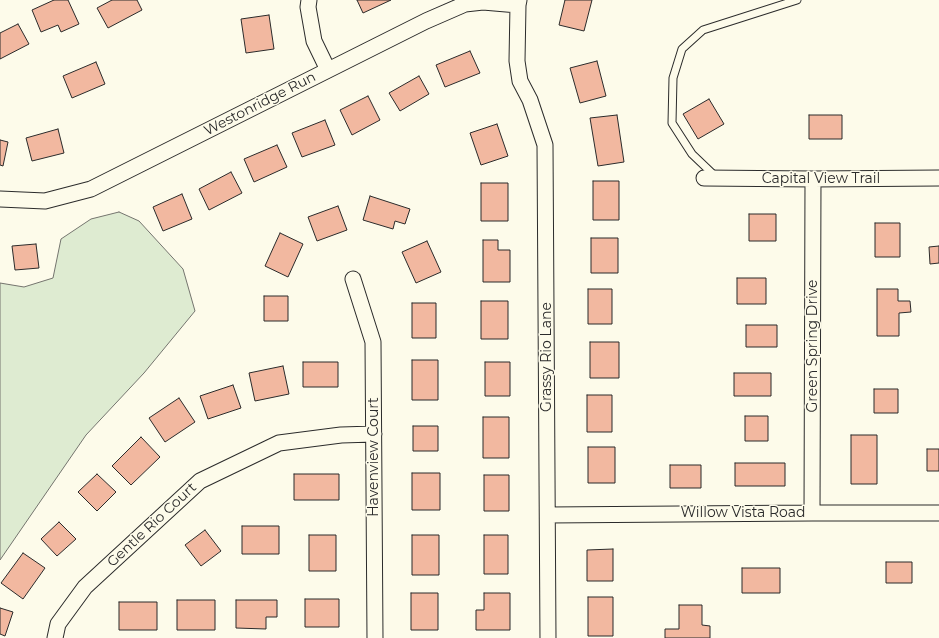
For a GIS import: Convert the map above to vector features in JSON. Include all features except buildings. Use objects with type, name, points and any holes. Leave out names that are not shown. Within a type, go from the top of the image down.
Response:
[{"type":"street","points":[[309,0],[308,7],[314,41],[328,70]]},
{"type":"street","name":"Westonridge Run","points":[[0,199],[45,201],[91,190],[426,21],[465,4],[483,2],[518,2]]},
{"type":"street","name":"Grassy Rio Lane","points":[[518,2],[517,61],[520,81],[530,100],[545,145],[548,638]]},
{"type":"street","name":"Capital View Trail","points":[[710,178],[939,178]]},
{"type":"street","name":"Green Spring Drive","points":[[812,513],[814,179]]},
{"type":"street","name":"Havenview Court","points":[[353,279],[373,342],[375,638]]},
{"type":"street","name":"Gentle Rio Court","points":[[55,638],[58,624],[85,587],[200,481],[279,443],[341,435],[374,434]]},
{"type":"street","name":"Willow Vista Road","points":[[548,514],[939,513]]},
{"type":"lane","points":[[710,178],[672,123],[673,78],[682,49],[703,30],[798,0]]},
{"type":"green space","points":[[119,212],[139,221],[183,269],[195,311],[144,373],[86,435],[0,560],[0,283],[24,287],[53,278],[61,239],[91,219]]}]
